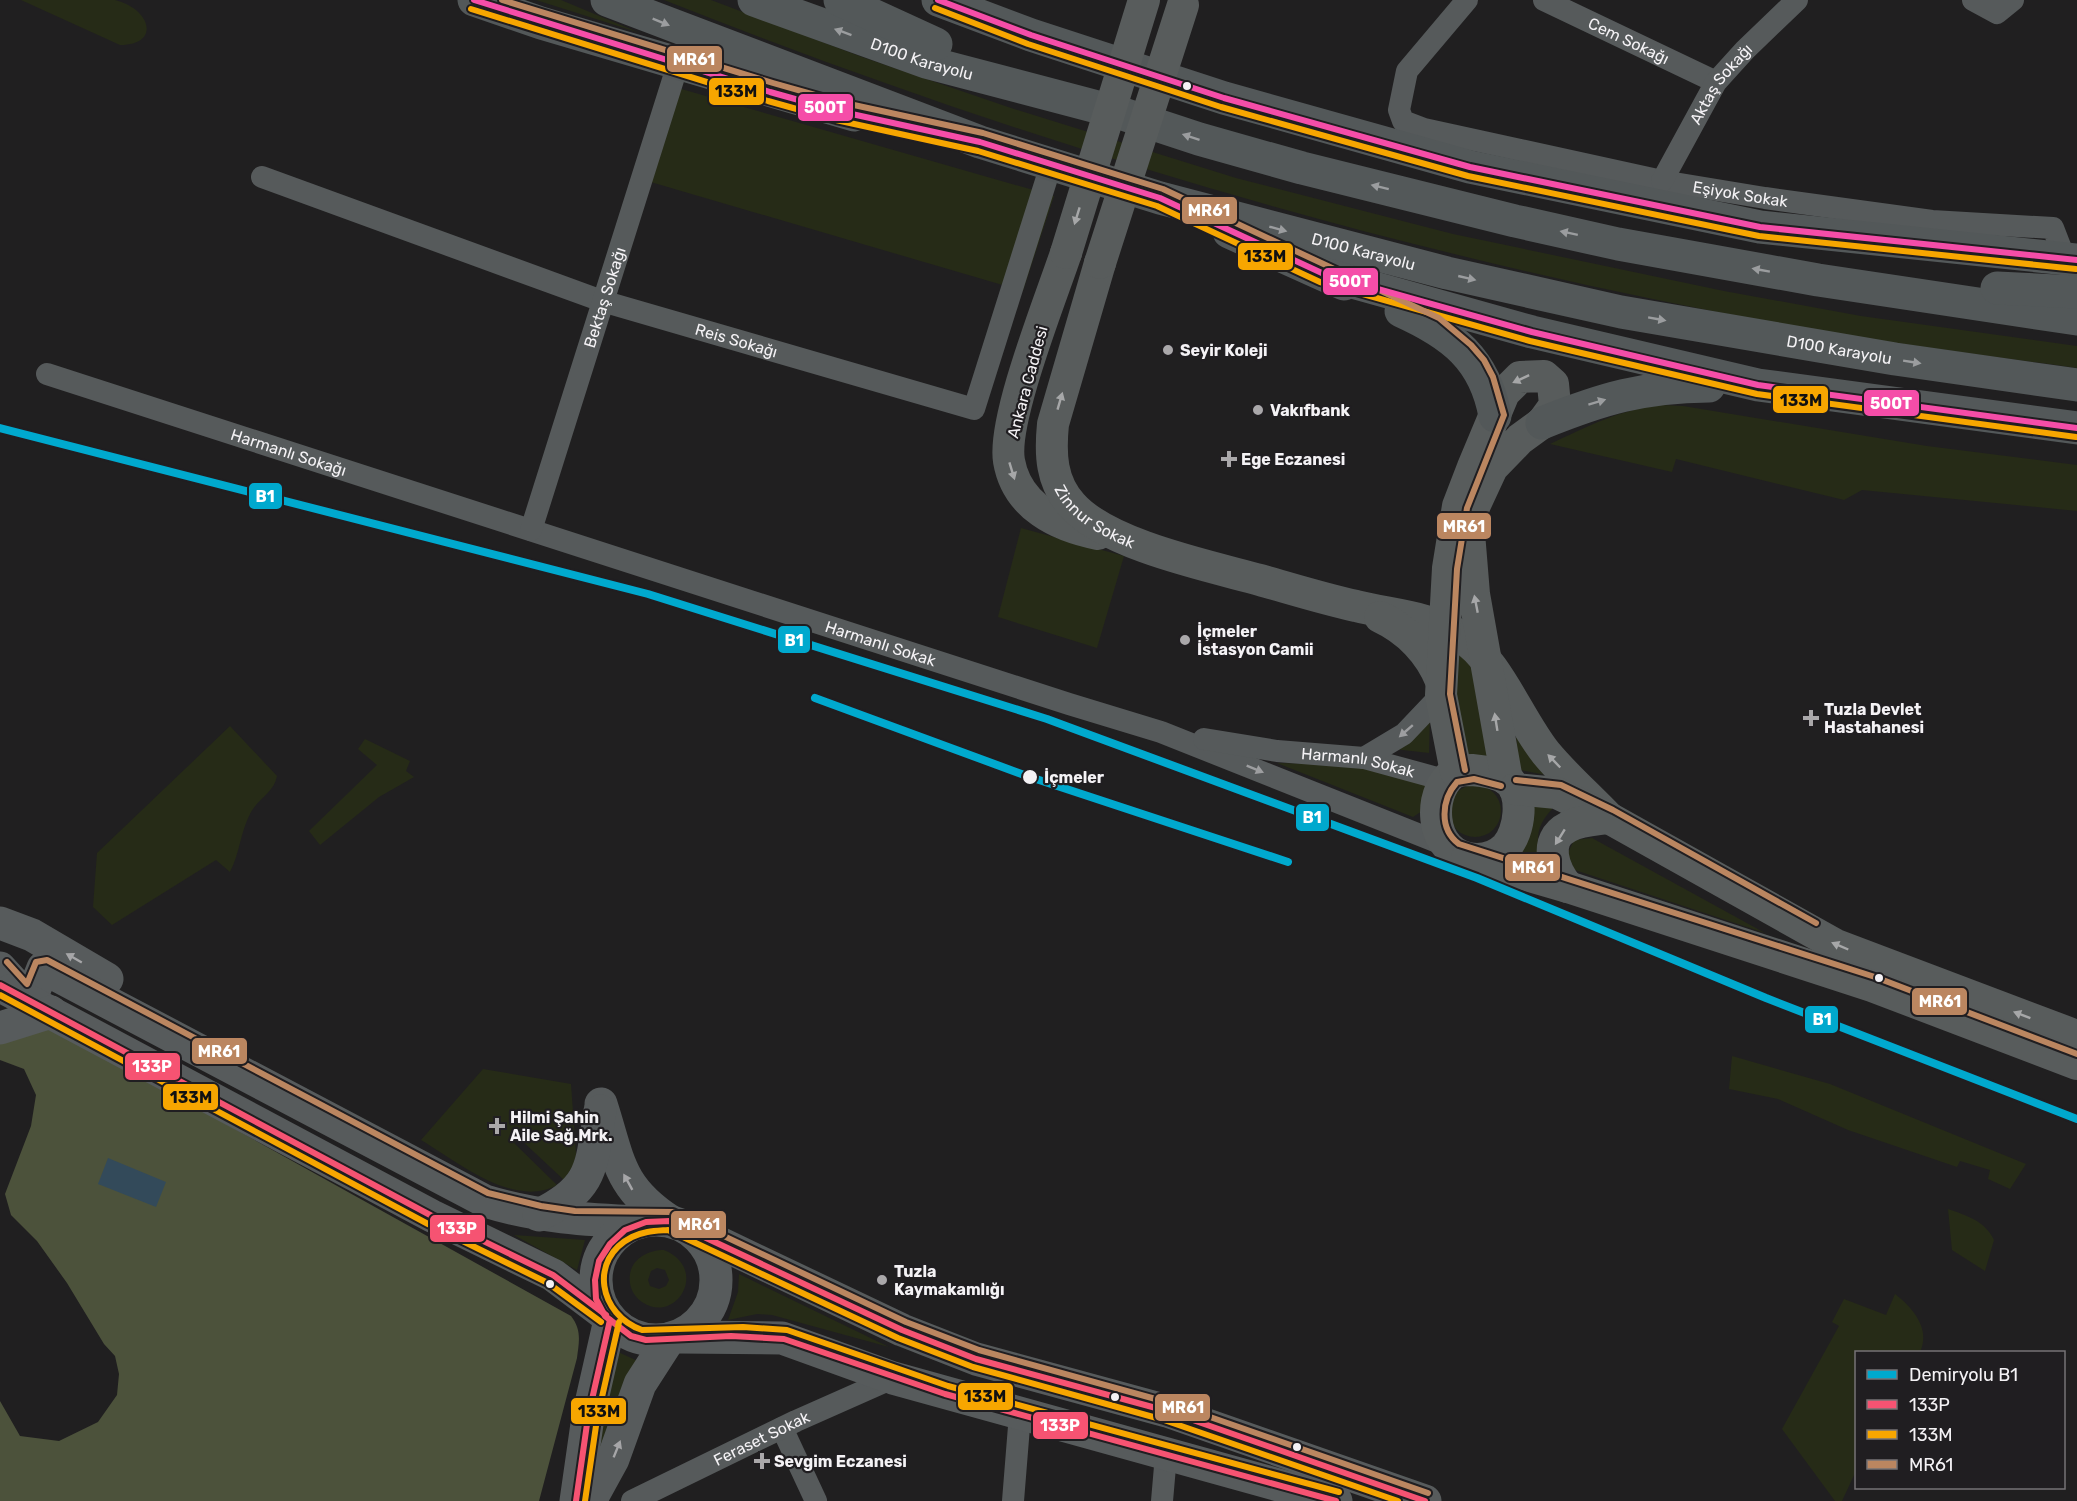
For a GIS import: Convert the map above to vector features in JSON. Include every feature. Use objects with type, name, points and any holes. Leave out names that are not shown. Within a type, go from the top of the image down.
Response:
[{"type":"highway","points":[[474,0],[541,23],[838,111],[980,142]]},
{"type":"highway","name":"D100 Karayolu","points":[[607,0],[980,142],[1160,198],[1447,273],[1621,312],[1895,359],[2077,386]]},
{"type":"highway","name":"D100 Karayolu","points":[[754,0],[926,62],[1120,114],[1245,152],[1515,221],[1629,246],[1818,280],[2077,319]]},
{"type":"highway","points":[[840,0],[987,65],[1120,114]]},
{"type":"highway","points":[[938,0],[1031,34],[1224,98],[1470,167],[1760,227],[2071,260]]},
{"type":"highway","points":[[1160,198],[1248,242],[1324,274],[1433,326],[1471,358],[1485,380],[1495,416]]},
{"type":"highway","points":[[1324,274],[1532,332],[1758,385],[2077,428]]},
{"type":"highway","points":[[1818,280],[2077,292]]},
{"type":"highway","points":[[1542,423],[1582,406],[1632,391],[1673,386],[1758,385]]},
{"type":"main road","points":[[0,923],[25,931],[87,966],[225,1064]]},
{"type":"main road","points":[[0,968],[41,1006]]},
{"type":"main road","points":[[41,1006],[43,968],[466,1192],[493,1204],[538,1215],[574,1220],[665,1223],[700,1238],[711,1254],[716,1293],[708,1311],[696,1326],[674,1338],[640,1384],[613,1459],[590,1501]]},
{"type":"main road","points":[[0,985],[432,1216],[553,1275],[620,1330],[639,1339],[659,1341],[674,1338],[782,1338],[893,1378],[1336,1501]]},
{"type":"main road","points":[[0,1028],[41,1006]]},
{"type":"main road","points":[[538,1215],[568,1199],[587,1174],[593,1156],[602,1104],[628,1185],[665,1223],[902,1330],[976,1359],[1167,1412],[1425,1501]]},
{"type":"main road","points":[[576,1501],[588,1417],[608,1318],[596,1288],[599,1259],[608,1242],[623,1229],[665,1223]]},
{"type":"street","name":"Ankara Caddesi","points":[[1134,542],[1070,528],[1051,520],[1032,504],[1015,480],[1009,459],[1011,433],[1024,380],[1066,253],[1144,0]]},
{"type":"street","name":"Eşiyok Sokak","points":[[1467,0],[1407,72],[1399,110],[1403,121],[1424,129],[1662,181],[1932,221],[2053,228],[2071,260]]},
{"type":"street","name":"Cem Sokağı","points":[[1544,0],[1716,82]]},
{"type":"street","name":"Aktaş Sokağı","points":[[1662,181],[1716,82],[1744,50],[1797,0]]},
{"type":"street","points":[[1973,0],[1997,13],[2013,0]]},
{"type":"street","name":"Zinnur Sokak","points":[[1183,2],[1100,263],[1053,424],[1052,459],[1058,484],[1071,504],[1085,518],[1107,531],[1213,567],[1358,607]]},
{"type":"street","name":"Bektaş Sokağı","points":[[531,530],[678,64]]},
{"type":"street","name":"Reis Sokağı","points":[[262,177],[602,301],[974,409],[1051,165]]},
{"type":"street","name":"Harmanlı Sokağı","points":[[47,374],[531,530]]},
{"type":"street","points":[[1452,776],[1441,688],[1448,568],[1458,506],[1510,385],[1520,378],[1544,376],[1553,384],[1556,396],[1555,405],[1542,423],[1520,439],[1492,468],[1473,508],[1469,533],[1474,594],[1517,820],[1512,838],[1504,849],[1493,856],[1456,851]]},
{"type":"street","name":"Harmanlı Sokak","points":[[531,530],[1161,732],[1456,851]]},
{"type":"street","points":[[1358,607],[1404,605],[1419,600],[1432,592],[1448,568]]},
{"type":"street","points":[[1358,607],[1402,615],[1446,629],[1462,637],[1486,661],[1546,753],[1609,818]]},
{"type":"street","points":[[1358,607],[1402,629],[1429,657],[1441,688]]},
{"type":"street","points":[[1364,758],[1404,734],[1441,688]]},
{"type":"street","name":"Harmanlı Sokak","points":[[1161,732],[1277,751],[1364,758],[1452,776]]},
{"type":"street","points":[[2077,1036],[1836,945],[1609,818],[1557,793],[1511,784],[1488,772],[1472,770],[1452,776],[1441,791],[1436,820],[1438,833],[1456,851],[1872,986],[2077,1064]]},
{"type":"street","points":[[1568,887],[1556,873],[1553,854],[1555,841],[1566,828],[1578,822],[1609,818]]},
{"type":"street","name":"Feraset Sokak","points":[[642,1499],[782,1428],[893,1378]]},
{"type":"street","points":[[1013,1501],[1020,1414]]},
{"type":"street","points":[[782,1428],[816,1501]]},
{"type":"street","points":[[1162,1501],[1166,1455]]},
{"type":"green space","points":[[21,0],[115,0],[137,11],[143,18],[146,33],[142,39],[120,45]]},
{"type":"green space","points":[[536,0],[561,0],[640,33]]},
{"type":"green space","points":[[664,0],[711,0],[862,57],[1011,108],[1236,178],[1453,234],[1724,291],[1861,316],[2077,346],[2077,368],[1815,330],[1668,302],[1521,270],[1375,234],[1087,151],[804,54]]},
{"type":"green space","points":[[664,84],[1054,196],[1023,291],[637,178]]},
{"type":"green space","points":[[1662,405],[1683,406],[1927,446],[2077,465],[2077,511],[1862,490],[1844,500],[1676,459],[1672,472],[1550,444],[1591,425],[1632,410]]},
{"type":"green space","points":[[1021,528],[1124,556],[1097,648],[998,617]]},
{"type":"green space","points":[[1453,642],[1477,670],[1489,761],[1448,752]]},
{"type":"green space","points":[[1430,714],[1429,753],[1394,749]]},
{"type":"green space","points":[[230,726],[277,776],[273,787],[250,814],[230,872],[216,860],[112,925],[93,907],[97,853]]},
{"type":"green space","points":[[1515,730],[1556,777],[1520,770]]},
{"type":"green space","points":[[365,739],[410,761],[406,771],[414,777],[379,797],[320,845],[309,831],[377,765],[358,749]]},
{"type":"green space","points":[[1277,763],[1349,765],[1428,785],[1425,809],[1413,817]]},
{"type":"green space","points":[[1470,785],[1480,785],[1494,792],[1501,811],[1494,830],[1480,837],[1470,837],[1460,833],[1453,826],[1449,816],[1449,806],[1453,796],[1460,789]]},
{"type":"green space","points":[[1532,796],[1555,806],[1544,819],[1539,831],[1540,862],[1518,853]]},
{"type":"green space","points":[[1592,838],[1765,933],[1575,870],[1567,855],[1574,840]]},
{"type":"green space","points":[[44,1028],[73,1039],[571,1316],[578,1331],[577,1358],[539,1501],[0,1501],[0,1401],[20,1436],[59,1441],[98,1422],[117,1395],[119,1374],[115,1356],[104,1344],[67,1283],[37,1241],[11,1215],[5,1194],[31,1126],[36,1095],[24,1069],[0,1060],[0,1044]]},
{"type":"green space","points":[[1732,1056],[1830,1084],[2026,1164],[2010,1189],[1988,1179],[1990,1170],[1960,1161],[1957,1167],[1848,1130],[1778,1099],[1729,1089]]},
{"type":"green space","points":[[483,1069],[571,1084],[576,1154],[574,1164],[564,1180],[519,1138],[514,1143],[557,1185],[540,1191],[523,1191],[505,1187],[469,1170],[421,1140]]},
{"type":"green space","points":[[1948,1209],[1981,1224],[1994,1240],[1985,1271],[1952,1250]]},
{"type":"green space","points":[[514,1235],[585,1240],[577,1270]]},
{"type":"green space","points":[[664,1250],[678,1259],[685,1269],[686,1281],[683,1292],[676,1301],[666,1306],[655,1307],[642,1302],[636,1296],[631,1286],[630,1276],[634,1263],[644,1255]],"holes":[[[657,1268],[665,1270],[669,1280],[666,1286],[659,1289],[650,1286],[648,1280],[651,1271]]]},
{"type":"green space","points":[[739,1274],[889,1347],[772,1315],[757,1314],[728,1320],[738,1292]]},
{"type":"green space","points":[[1895,1294],[1914,1312],[1922,1327],[1923,1343],[1920,1351],[1855,1351],[1855,1473],[1842,1501],[1835,1501],[1782,1429],[1839,1326],[1832,1322],[1844,1299],[1886,1315]]},
{"type":"green space","points":[[618,1352],[640,1362],[601,1452],[593,1456]]},
{"type":"water","points":[[108,1158],[166,1182],[156,1207],[98,1184]]},
{"type":"rail line","name":"B1","points":[[0,428],[648,594],[1047,719],[1477,878],[1766,998],[2077,1119]]},
{"type":"rail line","name":"B1","points":[[815,698],[1027,776],[1288,862]]},
{"type":"transit line","name":"500T","points":[[474,0],[770,92],[838,111],[980,142],[1160,198],[1324,274],[1532,332],[1758,385],[2077,428]]},
{"type":"transit line","name":"MR61","points":[[502,0],[773,83],[840,102],[983,133],[1163,189],[1439,318],[1471,345],[1484,360],[1493,377],[1504,415],[1467,508],[1457,569],[1450,694],[1465,770]]},
{"type":"transit line","name":"500T","points":[[938,0],[1031,35],[1224,98],[1470,167],[1760,227],[2077,260]]},
{"type":"transit line","name":"133M","points":[[935,8],[1028,44],[1221,107],[1468,176],[1759,236],[2076,269]]},
{"type":"transit line","name":"133M","points":[[471,9],[768,101],[836,120],[978,151],[1157,206],[1320,282],[1530,341],[1757,394],[2076,437]]},
{"type":"transit line","name":"MR61","points":[[1501,786],[1474,779],[1457,782],[1445,806],[1445,823],[1448,831],[1459,844],[1875,977],[2077,1054]]},
{"type":"transit line","name":"MR61","points":[[1516,780],[1561,785],[1613,810],[1816,923]]},
{"type":"transit line","name":"MR61","points":[[7,962],[27,984],[36,962],[47,960],[488,1193],[541,1206],[575,1211],[673,1212],[906,1322],[979,1350],[1170,1403],[1428,1493]]},
{"type":"transit line","name":"133P","points":[[0,985],[432,1216],[553,1275],[606,1315]]},
{"type":"transit line","name":"133M","points":[[0,995],[428,1224],[548,1283],[601,1322]]},
{"type":"transit line","name":"133P","points":[[1336,1501],[945,1394],[784,1339],[731,1336],[646,1340],[631,1336],[605,1316],[596,1299],[595,1280],[599,1261],[610,1244],[625,1230],[646,1222],[670,1221],[902,1330],[976,1359],[1167,1411],[1425,1501]]},
{"type":"transit line","name":"133M","points":[[1339,1492],[948,1386],[787,1330],[743,1327],[642,1330],[627,1323],[608,1300],[604,1286],[604,1272],[609,1259],[618,1247],[632,1237],[645,1232],[668,1230],[898,1338],[973,1367],[1164,1420],[1398,1501]]},
{"type":"transit line","name":"133P","points":[[576,1501],[588,1417],[610,1320]]},
{"type":"transit line","name":"133M","points":[[585,1501],[597,1419],[619,1322]]},
{"type":"place","name":"Seyir Koleji","points":[[1168,350]]},
{"type":"place","name":"Vakıfbank","points":[[1258,410]]},
{"type":"place","name":"Ege Eczanesi","points":[[1229,459]]},
{"type":"place","name":"İçmeler İstasyon Camii","points":[[1185,640]]},
{"type":"place","name":"Tuzla Devlet Hastahanesi","points":[[1811,718]]},
{"type":"place","name":"İçmeler","points":[[1030,777]]},
{"type":"place","name":"Hilmi Şahin Aile Sağ.Mrk.","points":[[497,1126]]},
{"type":"place","name":"Tuzla Kaymakamlığı","points":[[882,1280]]},
{"type":"place","name":"Sevgim Eczanesi","points":[[762,1461]]}]
